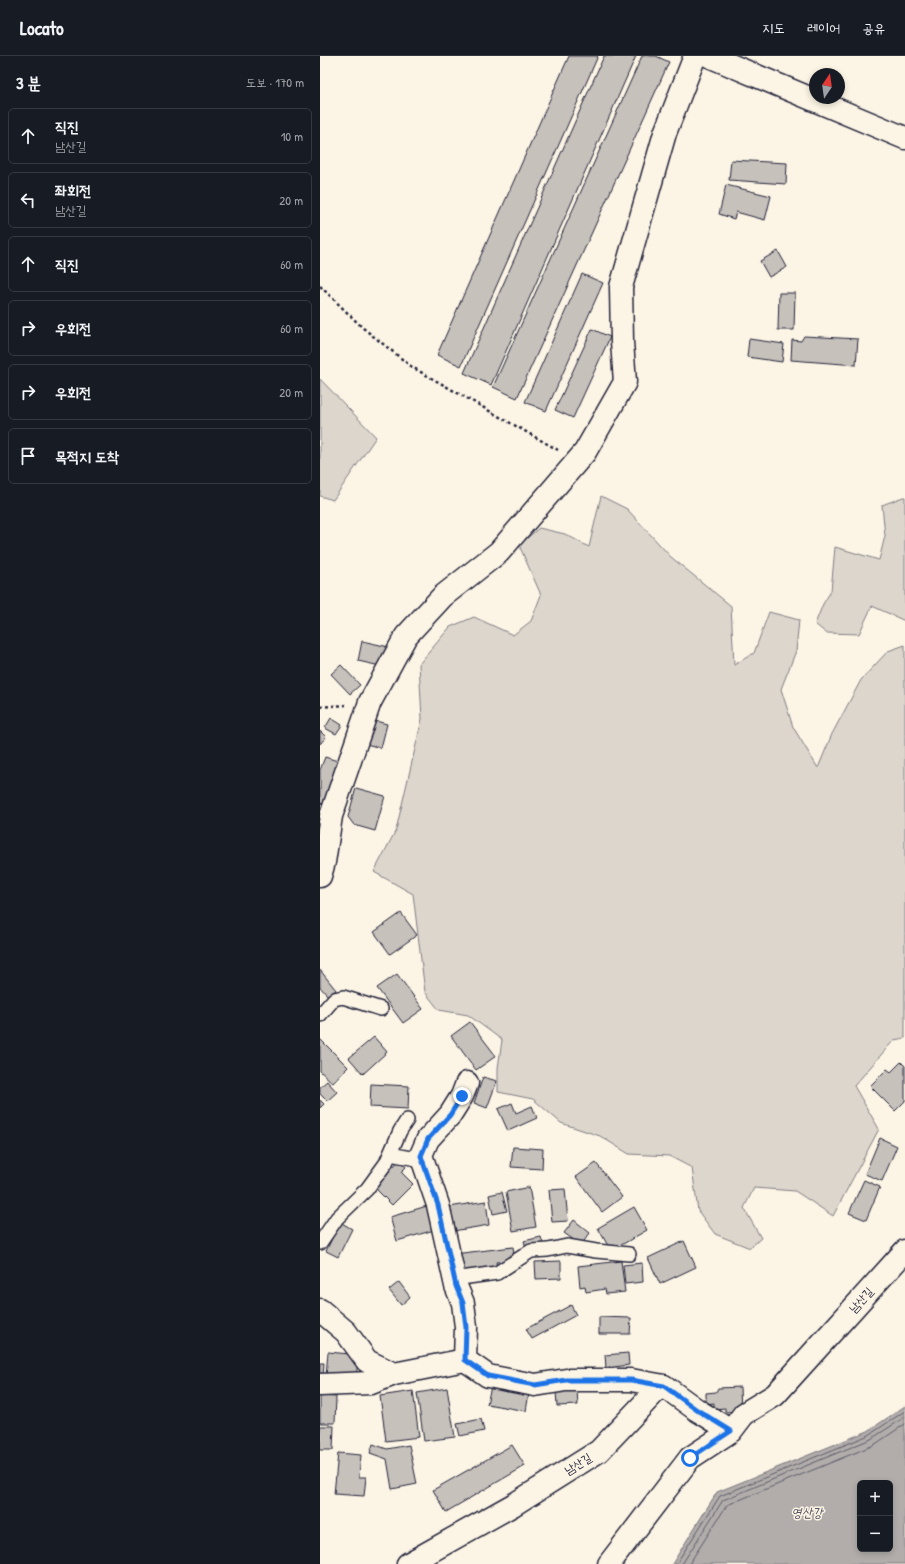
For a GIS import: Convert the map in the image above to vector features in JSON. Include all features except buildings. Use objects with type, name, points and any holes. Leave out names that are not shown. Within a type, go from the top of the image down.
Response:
[{"type":"street","points":[[320,876],[324,862],[330,816],[370,702],[406,636],[443,596],[499,552],[578,461],[585,452],[625,382],[622,342],[621,287],[665,133],[695,56]]},
{"type":"street","points":[[709,56],[905,138]]},
{"type":"street","points":[[465,1360],[466,1327],[463,1303],[454,1279],[438,1205],[421,1156],[428,1139],[450,1115],[462,1096],[467,1083]]},
{"type":"street","name":"남산길","points":[[608,1564],[690,1458],[731,1431],[744,1414],[775,1395],[905,1251]]},
{"type":"street","points":[[320,1310],[346,1332],[367,1361],[394,1374]]},
{"type":"street","points":[[320,1385],[371,1384],[394,1374],[465,1360],[488,1376],[535,1385],[566,1380],[631,1380],[664,1386],[697,1410],[731,1431]]},
{"type":"street","name":"남산길","points":[[408,1564],[513,1504],[599,1451],[654,1393],[664,1386]]},
{"type":"lane","points":[[320,1015],[334,998],[344,997],[381,1009]]},
{"type":"lane","points":[[320,1243],[337,1218],[367,1188],[386,1163],[400,1131],[407,1120]]},
{"type":"lane","points":[[390,1154],[422,1160]]},
{"type":"lane","points":[[454,1279],[497,1273],[531,1251],[548,1250],[567,1246],[596,1251],[629,1254]]},
{"type":"path","points":[[320,286],[363,328],[412,367],[578,461]]},
{"type":"shaded area","points":[[320,379],[376,437],[333,500],[320,496]]},
{"type":"shaded area","points":[[601,496],[627,509],[671,557],[731,606],[734,665],[754,653],[769,612],[799,620],[796,651],[781,689],[793,727],[818,768],[832,734],[861,680],[888,651],[905,645],[905,1038],[894,1040],[854,1086],[879,1129],[833,1216],[795,1191],[754,1188],[744,1208],[761,1238],[750,1248],[715,1234],[698,1211],[692,1168],[669,1156],[629,1154],[600,1136],[561,1123],[533,1099],[498,1092],[498,1068],[502,1040],[468,1015],[439,1010],[425,992],[413,894],[374,872],[396,830],[422,719],[419,664],[450,627],[474,617],[513,635],[531,621],[541,595],[519,545],[539,528],[565,534],[589,547]]},
{"type":"shaded area","points":[[905,497],[905,621],[872,606],[859,634],[826,633],[815,624],[823,604],[831,591],[835,547],[879,560],[885,536],[882,505]]},
{"type":"water","name":"영산강","points":[[905,1406],[905,1564],[672,1564],[717,1492],[868,1431]]},
{"type":"route","points":[[462,1096],[450,1115],[437,1131],[428,1139],[421,1156],[438,1205],[456,1286],[463,1303],[466,1327],[465,1360],[488,1376],[535,1385],[566,1380],[631,1380],[664,1386],[697,1410],[731,1431],[690,1458]]}]
